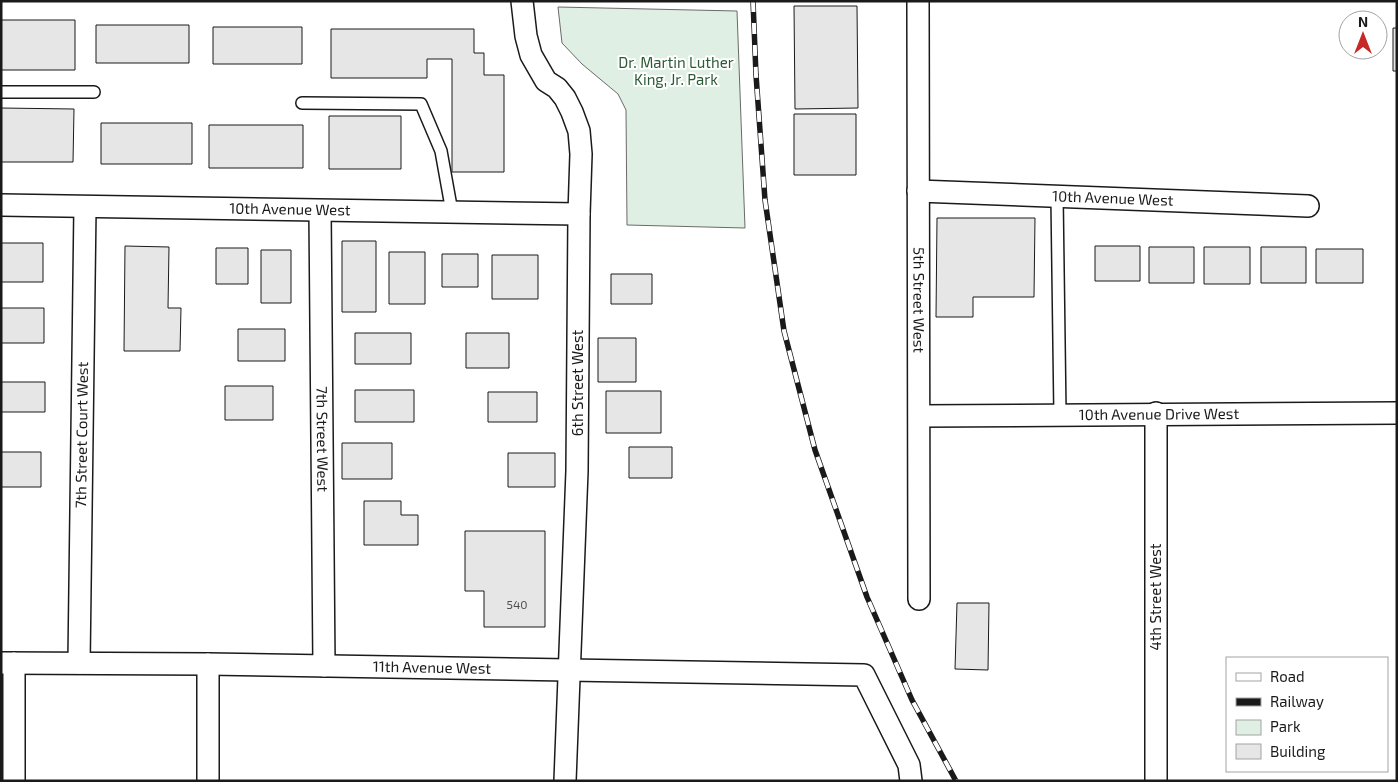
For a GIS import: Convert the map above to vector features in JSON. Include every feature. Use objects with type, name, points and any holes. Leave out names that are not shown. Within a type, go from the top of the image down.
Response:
[{"type":"street","name":"6th Street West","points":[[522,1],[526,36],[531,55],[546,81],[557,88],[565,98],[579,131],[581,154],[577,471],[565,781]]},
{"type":"street","name":"5th Street West","points":[[918,1],[919,599]]},
{"type":"street","name":"10th Avenue West","points":[[918,191],[1308,206]]},
{"type":"street","name":"10th Avenue West","points":[[1,205],[579,214]]},
{"type":"street","name":"7th Street Court West","points":[[79,663],[84,207]]},
{"type":"street","name":"7th Street West","points":[[320,211],[324,666]]},
{"type":"street","name":"10th Avenue Drive West","points":[[920,416],[1156,413],[1397,413]]},
{"type":"street","name":"4th Street West","points":[[1156,413],[1156,781]]},
{"type":"street","name":"11th Avenue West","points":[[8,663],[208,664],[864,675],[909,765],[911,781]]},
{"type":"street","points":[[8,663],[14,781]]},
{"type":"street","points":[[208,664],[208,781]]},
{"type":"lane","points":[[1,92],[94,92]]},
{"type":"lane","points":[[302,103],[421,104],[441,151],[452,212]]},
{"type":"lane","points":[[1057,196],[1060,414]]},
{"type":"green space","name":"Dr. Martin Luther King, Jr. Park","points":[[558,7],[737,11],[745,228],[627,225],[626,110],[618,94],[582,64],[562,43]]},
{"type":"building","points":[[794,6],[857,6],[858,108],[795,109]]},
{"type":"building","points":[[1,20],[75,20],[75,70],[1,70]]},
{"type":"building","points":[[96,25],[189,25],[189,63],[96,63]]},
{"type":"building","points":[[213,27],[302,27],[302,64],[213,64]]},
{"type":"building","points":[[1393,28],[1397,28],[1397,71],[1393,71]]},
{"type":"building","points":[[331,29],[474,29],[474,53],[484,53],[484,75],[504,75],[504,172],[452,172],[452,59],[427,59],[427,78],[331,78]]},
{"type":"building","points":[[1,108],[74,109],[73,162],[1,162]]},
{"type":"building","points":[[794,114],[856,114],[856,175],[794,175]]},
{"type":"building","points":[[329,116],[401,116],[401,169],[329,169]]},
{"type":"building","points":[[101,123],[192,123],[192,164],[101,164]]},
{"type":"building","points":[[209,125],[303,125],[303,168],[209,168]]},
{"type":"building","points":[[937,218],[1035,218],[1034,297],[973,297],[973,317],[936,317]]},
{"type":"building","points":[[342,241],[376,241],[376,312],[342,312]]},
{"type":"building","points":[[1,243],[43,243],[43,282],[1,282]]},
{"type":"building","points":[[125,246],[169,247],[168,308],[181,308],[180,351],[124,351]]},
{"type":"building","points":[[1095,246],[1140,246],[1140,281],[1095,281]]},
{"type":"building","points":[[1149,247],[1194,247],[1194,283],[1149,283]]},
{"type":"building","points":[[1204,247],[1250,247],[1250,284],[1204,284]]},
{"type":"building","points":[[1261,247],[1306,247],[1306,283],[1261,283]]},
{"type":"building","points":[[216,248],[248,248],[248,284],[216,284]]},
{"type":"building","points":[[1316,249],[1363,249],[1363,283],[1316,283]]},
{"type":"building","points":[[261,250],[291,250],[291,303],[261,303]]},
{"type":"building","points":[[389,252],[425,252],[425,304],[389,304]]},
{"type":"building","points":[[442,254],[478,254],[478,287],[442,287]]},
{"type":"building","points":[[492,255],[538,255],[538,299],[492,299]]},
{"type":"building","points":[[611,274],[652,274],[652,304],[611,304]]},
{"type":"building","points":[[1,308],[44,308],[44,343],[1,343]]},
{"type":"building","points":[[238,329],[285,329],[285,361],[238,361]]},
{"type":"building","points":[[355,333],[411,333],[411,364],[355,364]]},
{"type":"building","points":[[466,333],[509,333],[509,368],[466,368]]},
{"type":"building","points":[[598,338],[636,338],[636,382],[598,382]]},
{"type":"building","points":[[1,382],[45,382],[45,412],[1,412]]},
{"type":"building","points":[[225,386],[273,386],[273,420],[225,420]]},
{"type":"building","points":[[355,390],[414,390],[414,422],[355,422]]},
{"type":"building","points":[[606,391],[661,391],[661,433],[606,433]]},
{"type":"building","points":[[488,392],[537,392],[537,422],[488,422]]},
{"type":"building","points":[[342,443],[392,443],[392,479],[342,479]]},
{"type":"building","points":[[629,447],[672,447],[672,478],[629,478]]},
{"type":"building","points":[[1,452],[41,452],[41,487],[1,487]]},
{"type":"building","points":[[508,453],[555,453],[555,487],[508,487]]},
{"type":"building","points":[[364,501],[401,501],[401,515],[418,515],[418,545],[364,545]]},
{"type":"building","points":[[465,531],[545,531],[545,627],[484,627],[484,591],[465,591]]},
{"type":"building","points":[[957,603],[989,603],[988,670],[955,669]]},
{"type":"railway","points":[[753,1],[765,200],[784,331],[815,450],[867,597],[912,700],[956,781]]}]
